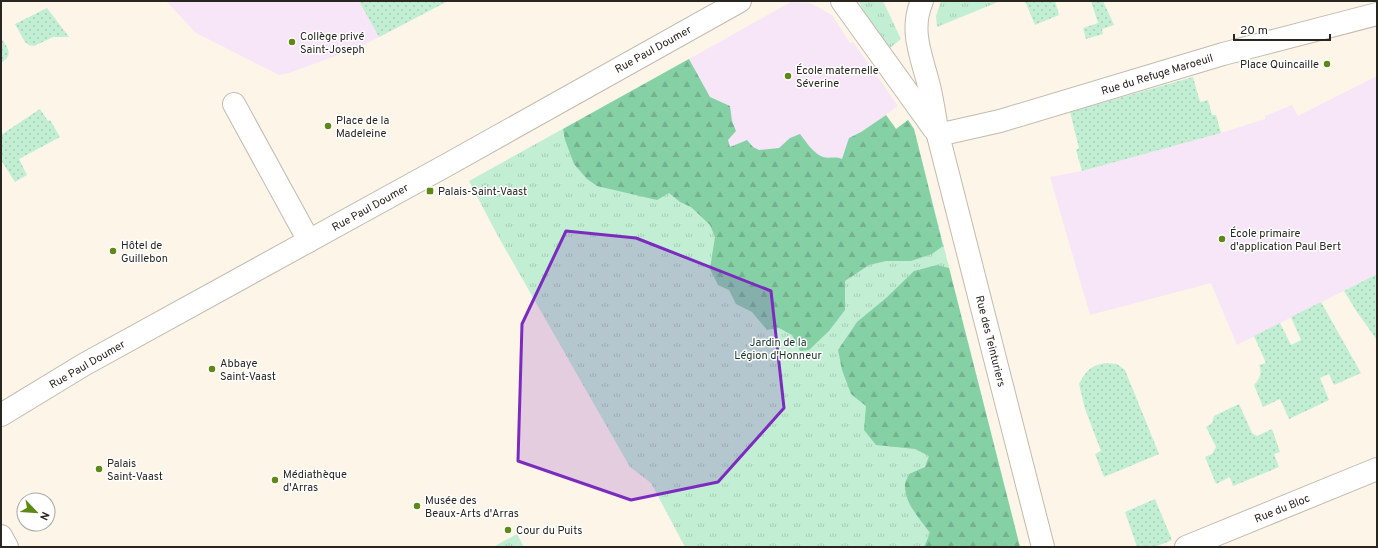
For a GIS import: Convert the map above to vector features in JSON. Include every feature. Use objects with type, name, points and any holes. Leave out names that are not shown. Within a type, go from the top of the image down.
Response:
[{"type":"street","name":"Rue Paul Doumer","points":[[1,414],[85,364],[740,1]]},
{"type":"street","points":[[842,1],[938,135]]},
{"type":"street","name":"Rue des Teinturiers","points":[[922,1],[919,7],[916,24],[916,39],[929,86],[938,135],[1043,547]]},
{"type":"street","name":"Rue du Refuge Maroeuil","points":[[938,135],[1000,121],[1223,54],[1374,20]]},
{"type":"street","points":[[234,104],[309,241]]},
{"type":"street","name":"Rue du Bloc","points":[[1186,547],[1377,469]]},
{"type":"street","points":[[1,536],[8,547]]},
{"type":"highlighted area","points":[[566,231],[636,238],[771,291],[784,408],[718,482],[631,500],[518,461],[522,324]]},
{"type":"shaded area","name":"Collège privé Saint-Joseph","points":[[166,1],[448,1],[360,47],[289,73],[279,75],[196,33]]},
{"type":"shaded area","name":"École maternelle Séverine","points":[[791,2],[810,3],[832,15],[850,43],[853,42],[898,106],[861,132],[849,176],[700,140],[710,97],[689,59]]},
{"type":"shaded area","name":"École primaire d'application Paul Bert","points":[[1377,76],[1377,274],[1237,345],[1211,283],[1090,315],[1050,177],[1082,171],[1221,133],[1265,119],[1265,116],[1292,105],[1298,116]]},
{"type":"green space","points":[[359,1],[448,1],[379,37]]},
{"type":"green space","points":[[859,1],[883,1],[901,39],[890,48],[864,13]]},
{"type":"green space","points":[[941,1],[998,2],[937,27],[936,16]]},
{"type":"green space","points":[[1025,1],[1055,1],[1059,15],[1035,25]]},
{"type":"green space","points":[[1091,1],[1103,1],[1114,25],[1102,29],[1103,34],[1086,39],[1083,28],[1098,23]]},
{"type":"green space","points":[[47,8],[69,37],[53,37],[34,46],[29,45],[25,42],[15,24]]},
{"type":"green space","points":[[1,38],[8,48],[9,54],[1,63]]},
{"type":"green space","name":"Jardin de la Légion d'Honneur","points":[[689,59],[700,140],[849,176],[886,115],[896,129],[908,120],[914,129],[1020,547],[685,547],[651,483],[630,467],[499,238],[469,181]]},
{"type":"green space","points":[[689,59],[710,97],[730,106],[732,121],[736,131],[728,140],[730,147],[747,140],[753,147],[759,150],[779,148],[790,138],[800,134],[810,147],[819,155],[825,158],[842,159],[849,138],[861,132],[886,115],[896,129],[908,120],[914,129],[943,246],[932,254],[911,261],[886,261],[869,265],[845,281],[845,310],[829,331],[809,350],[800,351],[792,335],[779,328],[767,330],[752,312],[736,304],[729,290],[718,285],[710,269],[715,237],[710,225],[691,207],[680,202],[669,193],[657,200],[597,186],[587,179],[574,164],[565,140],[563,129]]},
{"type":"green space","points":[[1193,77],[1200,102],[1208,100],[1212,115],[1216,115],[1221,133],[1082,171],[1076,150],[1079,148],[1070,112]]},
{"type":"green space","points":[[40,109],[48,121],[50,120],[60,137],[19,159],[27,175],[15,182],[1,160],[1,135]]},
{"type":"green space","points":[[937,265],[949,268],[1020,547],[924,547],[930,533],[910,505],[905,484],[909,474],[925,467],[929,456],[915,449],[876,445],[864,430],[866,406],[851,394],[842,370],[838,350],[857,322],[886,298],[914,271]]},
{"type":"green space","points":[[1377,274],[1377,340],[1344,291]]},
{"type":"green space","points":[[1321,302],[1361,373],[1334,385],[1329,374],[1320,378],[1329,400],[1289,419],[1280,399],[1263,407],[1254,385],[1260,376],[1261,371],[1259,365],[1266,363],[1254,336],[1280,323],[1291,345],[1301,340],[1291,317]]},
{"type":"green space","points":[[1106,363],[1117,364],[1125,370],[1159,454],[1104,477],[1095,454],[1101,451],[1085,409],[1079,384],[1084,375],[1090,369]]},
{"type":"green space","points":[[1239,404],[1252,433],[1257,436],[1272,429],[1280,452],[1274,454],[1279,467],[1233,486],[1230,477],[1216,484],[1205,457],[1212,454],[1216,447],[1206,427],[1212,423],[1214,416]]},
{"type":"green space","points":[[1155,499],[1172,540],[1155,547],[1137,547],[1125,512]]},
{"type":"green space","points":[[517,534],[524,547],[493,547]]},
{"type":"place","name":"Collège privé Saint-Joseph","points":[[292,42]]},
{"type":"place","name":"Place Quincaille","points":[[1327,64]]},
{"type":"place","name":"École maternelle Séverine","points":[[788,76]]},
{"type":"place","name":"Place de la Madeleine","points":[[328,126]]},
{"type":"place","name":"Palais-Saint-Vaast","points":[[430,191]]},
{"type":"place","name":"École primaire d'application Paul Bert","points":[[1222,239]]},
{"type":"place","name":"Hôtel de Guillebon","points":[[113,251]]},
{"type":"place","name":"Abbaye Saint-Vaast","points":[[212,369]]},
{"type":"place","name":"Palais Saint-Vaast","points":[[99,469]]},
{"type":"place","name":"Médiathèque d'Arras","points":[[275,480]]},
{"type":"place","name":"Musée des Beaux-Arts d'Arras","points":[[417,506]]},
{"type":"place","name":"Cour du Puits","points":[[508,530]]}]
